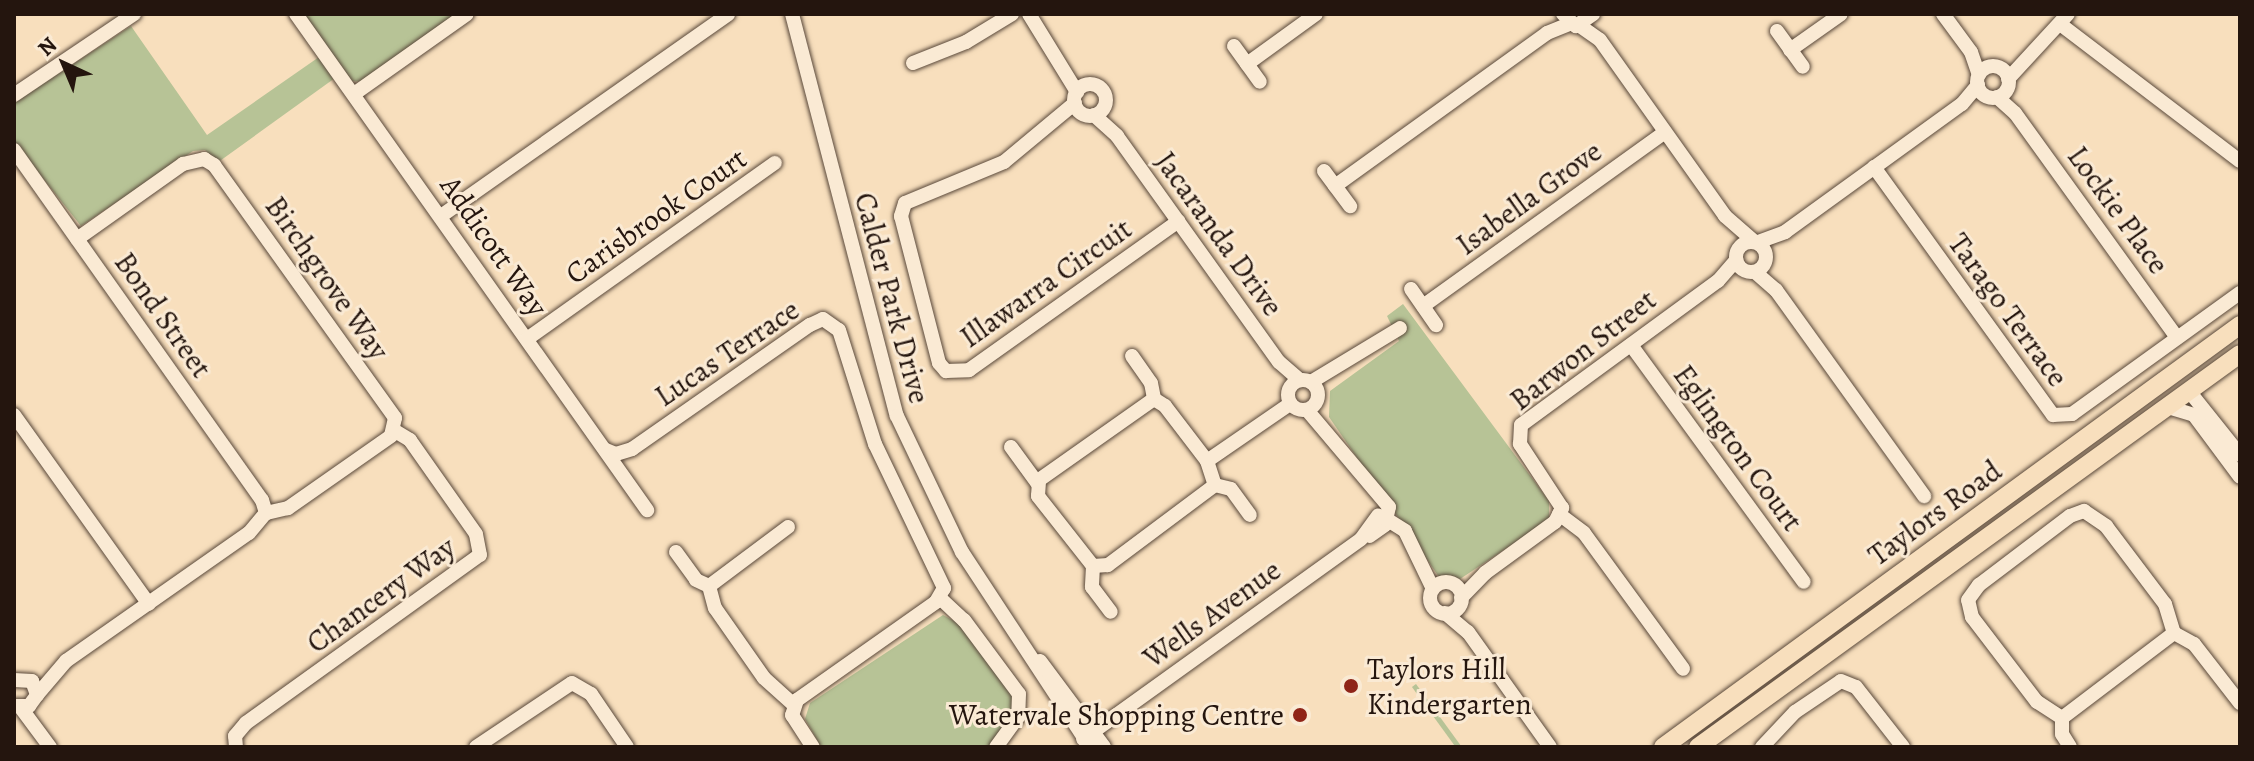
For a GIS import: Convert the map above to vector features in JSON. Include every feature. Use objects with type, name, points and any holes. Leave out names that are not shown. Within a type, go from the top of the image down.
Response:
[{"type":"main road","name":"Taylors Road","points":[[1663,747],[2240,325]]},
{"type":"main road","name":"Taylors Road","points":[[1698,747],[2240,354]]},
{"type":"main road","points":[[2138,399],[2170,387],[2189,391]]},
{"type":"street","points":[[14,95],[134,14]]},
{"type":"street","name":"Addicott Way","points":[[296,14],[647,510]]},
{"type":"street","points":[[354,94],[467,14]]},
{"type":"street","points":[[441,216],[728,14]]},
{"type":"street","name":"Calder Park Drive","points":[[792,14],[879,362],[918,466],[980,581],[1089,739],[1104,747]]},
{"type":"street","points":[[913,63],[966,42],[1012,14]]},
{"type":"street","name":"Jacaranda Drive","points":[[1029,14],[1087,102],[1117,136],[1279,362],[1307,392],[1328,430],[1372,491],[1384,519]]},
{"type":"street","points":[[1247,64],[1316,14]]},
{"type":"street","points":[[1790,50],[1841,14]]},
{"type":"street","name":"Lockie Place","points":[[1943,14],[2177,338]]},
{"type":"street","points":[[1335,186],[1547,33],[1577,18],[1600,40],[1924,496]]},
{"type":"street","points":[[2064,19],[2240,161]]},
{"type":"street","name":"Barwon Street","points":[[1559,514],[1562,508],[1520,444],[1518,431],[1718,281],[1993,82],[2025,57],[2064,19]]},
{"type":"street","points":[[1777,31],[1803,67]]},
{"type":"street","points":[[1234,46],[1260,82]]},
{"type":"street","name":"Illawarra Circuit","points":[[1087,102],[1004,162],[905,203],[901,216],[939,363],[946,371],[969,370],[1179,221]]},
{"type":"street","name":"Isabella Grove","points":[[1423,306],[1665,132]]},
{"type":"street","name":"Bond Street","points":[[14,150],[262,500],[266,513]]},
{"type":"street","name":"Birchgrove Way","points":[[77,239],[183,164],[204,159],[214,165],[395,418],[395,431]]},
{"type":"street","name":"Carisbrook Court","points":[[527,339],[775,163]]},
{"type":"street","name":"Tarago Terrace","points":[[1874,167],[2051,414],[2072,414],[2240,293]]},
{"type":"street","points":[[1324,171],[1350,206]]},
{"type":"street","points":[[1411,289],[1436,325]]},
{"type":"street","name":"Lucas Terrace","points":[[606,450],[616,454],[632,449],[810,325],[829,321],[839,330],[893,487],[943,584],[940,598]]},
{"type":"street","points":[[1207,461],[1400,328]]},
{"type":"street","name":"Eglington Court","points":[[1631,345],[1804,582]]},
{"type":"street","points":[[1132,356],[1151,383],[1154,399],[1165,406],[1207,461],[1215,485]]},
{"type":"street","points":[[2189,391],[2240,455]]},
{"type":"street","points":[[1111,612],[1092,587],[1093,566],[1038,496],[1038,484],[1043,474],[1154,399]]},
{"type":"street","points":[[2168,407],[2194,415],[2240,477]]},
{"type":"street","points":[[14,415],[149,604]]},
{"type":"street","points":[[17,677],[66,661],[249,533],[266,513],[288,508],[395,431]]},
{"type":"street","name":"Chancery Way","points":[[236,747],[235,736],[246,723],[480,555],[476,534],[410,440],[395,431]]},
{"type":"street","points":[[1011,447],[1038,484]]},
{"type":"street","points":[[1215,485],[1231,489],[1250,515]]},
{"type":"street","points":[[1093,566],[1108,565],[1215,485]]},
{"type":"street","points":[[2062,718],[2037,702],[1968,606],[1979,585],[2070,516],[2089,512],[2106,526],[2165,604],[2174,633],[2194,644],[2240,703]]},
{"type":"street","points":[[1468,632],[1432,606],[1485,573],[1559,514],[1584,533],[1683,669]]},
{"type":"street","points":[[1384,519],[1410,542],[1423,564],[1451,592],[1468,632],[1550,747]]},
{"type":"street","name":"Wells Avenue","points":[[1089,739],[1384,519]]},
{"type":"street","points":[[709,586],[788,527]]},
{"type":"street","points":[[676,552],[696,580],[709,586],[715,608],[764,678],[793,704]]},
{"type":"street","points":[[1445,613],[1451,592]]},
{"type":"street","points":[[813,747],[792,715],[793,704],[940,598],[964,620],[1019,694],[1018,717],[996,747]]},
{"type":"street","points":[[2062,718],[2174,633]]},
{"type":"street","points":[[48,745],[16,707],[37,697],[66,661]]},
{"type":"street","points":[[17,677],[32,681],[48,745]]},
{"type":"street","points":[[1762,747],[1795,712],[1841,681],[1856,687],[1903,747]]},
{"type":"street","points":[[476,747],[572,683],[591,694],[627,747]]},
{"type":"street","points":[[2062,718],[2062,734],[2070,747]]},
{"type":"green space","points":[[304,14],[457,14],[364,82],[352,81]]},
{"type":"green space","points":[[131,26],[207,135],[319,57],[335,78],[217,163],[205,150],[193,151],[81,226],[14,142],[14,103]]},
{"type":"green space","points":[[1403,304],[1549,501],[1549,520],[1460,579],[1439,577],[1329,417],[1330,391],[1399,341],[1387,316]]},
{"type":"green space","points":[[943,615],[962,625],[1015,699],[1016,710],[994,747],[821,747],[805,719],[810,703]]},
{"type":"green space","points":[[1416,684],[1461,746],[1456,747],[1412,687]]},
{"type":"place","name":"Taylors Hill Kindergarten","points":[[1351,686]]},
{"type":"place","name":"Watervale Shopping Centre","points":[[1300,715]]}]
